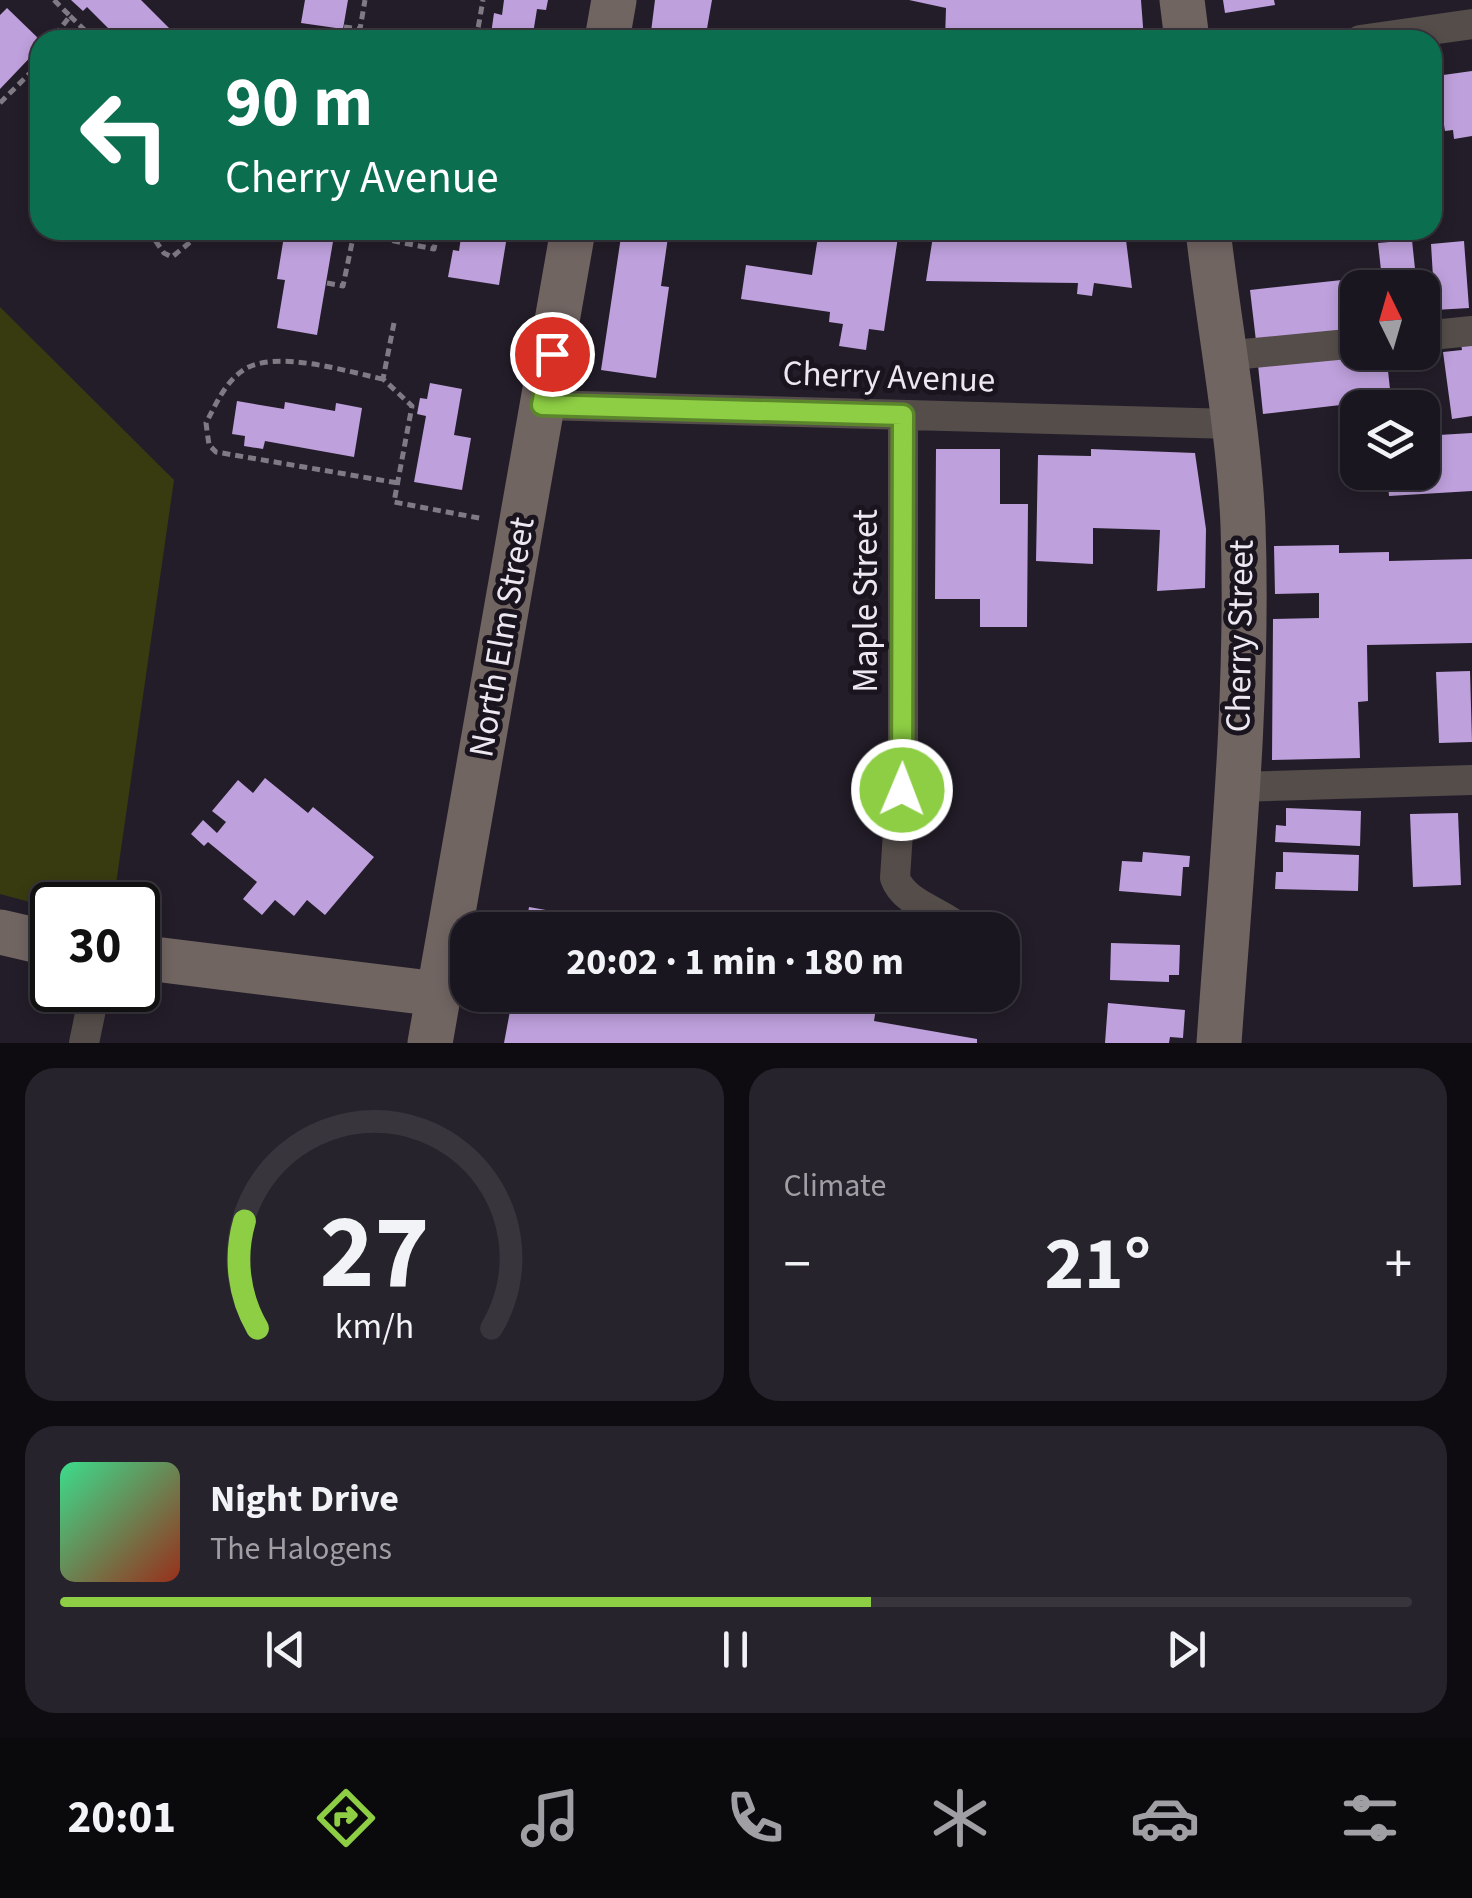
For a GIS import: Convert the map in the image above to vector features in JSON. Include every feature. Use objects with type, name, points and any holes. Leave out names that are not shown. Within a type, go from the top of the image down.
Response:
[{"type":"main road","points":[[609,30],[614,0]]},
{"type":"main road","points":[[1182,0],[1186,30]]},
{"type":"main road","name":"North Elm Street","points":[[430,1043],[571,240]]},
{"type":"main road","name":"Cherry Street","points":[[1209,240],[1244,560],[1236,787],[1219,1043]]},
{"type":"main road","points":[[0,932],[30,939]]},
{"type":"main road","points":[[160,960],[438,994]]},
{"type":"street","points":[[1430,30],[1472,24]]},
{"type":"street","points":[[1440,335],[1472,332]]},
{"type":"street","points":[[1223,356],[1340,345]]},
{"type":"street","name":"Cherry Avenue","points":[[542,405],[1232,424]]},
{"type":"street","name":"Maple Street","points":[[903,415],[903,756],[895,878],[905,894],[939,912]]},
{"type":"street","points":[[1236,787],[1472,780]]},
{"type":"street","points":[[84,1043],[90,1012]]},
{"type":"path","points":[[54,0],[85,30]]},
{"type":"path","points":[[344,27],[360,30],[366,0]]},
{"type":"path","points":[[478,30],[484,0]]},
{"type":"path","points":[[59,30],[70,16]]},
{"type":"path","points":[[0,104],[30,73]]},
{"type":"path","points":[[155,240],[172,257],[193,240]]},
{"type":"path","points":[[327,283],[343,286],[351,240]]},
{"type":"path","points":[[391,240],[434,249],[436,240]]},
{"type":"path","points":[[384,379],[394,323]]},
{"type":"path","points":[[398,483],[216,452],[209,445],[206,422],[231,381],[246,368],[276,360],[384,379],[412,406],[398,483],[394,502],[522,526]]},
{"type":"shaded area","points":[[0,307],[174,480],[116,882],[30,882],[30,902],[0,894]]},
{"type":"building","points":[[71,0],[141,0],[171,30],[110,30],[87,7],[83,11]]},
{"type":"building","points":[[305,0],[348,0],[343,29],[301,23]]},
{"type":"building","points":[[504,0],[548,0],[546,10],[537,9],[534,30],[492,30],[494,13],[502,15]]},
{"type":"building","points":[[655,0],[712,0],[707,30],[651,30]]},
{"type":"building","points":[[909,0],[1141,0],[1143,30],[945,30],[946,8]]},
{"type":"building","points":[[1223,0],[1274,0],[1275,5],[1225,13]]},
{"type":"building","points":[[7,8],[30,30],[30,58],[0,89],[0,15]]},
{"type":"building","points":[[1472,71],[1472,136],[1454,139],[1453,130],[1445,131],[1442,75]]},
{"type":"building","points":[[283,240],[333,240],[317,335],[277,328],[285,280],[277,279]]},
{"type":"building","points":[[461,240],[506,240],[499,285],[448,277],[453,250],[459,251]]},
{"type":"building","points":[[620,240],[668,240],[661,286],[669,287],[656,378],[601,370]]},
{"type":"building","points":[[817,240],[898,240],[884,331],[869,329],[866,350],[839,346],[843,324],[829,322],[830,312],[741,299],[746,265],[812,275]]},
{"type":"building","points":[[932,240],[1126,240],[1132,288],[1094,283],[1092,296],[1077,294],[1078,283],[926,281]]},
{"type":"building","points":[[1412,240],[1415,270],[1381,270],[1378,243]]},
{"type":"building","points":[[1464,241],[1469,308],[1440,310],[1440,270],[1433,270],[1431,244]]},
{"type":"building","points":[[1340,280],[1340,331],[1256,341],[1250,290]]},
{"type":"building","points":[[1472,343],[1472,416],[1452,419],[1443,352],[1462,350],[1461,344]]},
{"type":"building","points":[[1340,357],[1340,370],[1388,370],[1390,390],[1340,390],[1340,405],[1263,414],[1258,365]]},
{"type":"building","points":[[430,383],[462,389],[454,435],[471,438],[462,490],[414,482],[426,416],[417,414],[420,398],[427,399]]},
{"type":"building","points":[[237,401],[284,409],[285,402],[335,411],[336,403],[362,408],[354,457],[265,441],[263,449],[244,446],[245,436],[232,434]]},
{"type":"building","points":[[1472,433],[1472,491],[1389,496],[1388,490],[1440,490],[1440,435]]},
{"type":"building","points":[[936,449],[1000,449],[1000,504],[1028,504],[1027,627],[980,627],[980,599],[935,599]]},
{"type":"building","points":[[1091,449],[1195,453],[1206,529],[1205,588],[1157,591],[1160,530],[1093,528],[1093,564],[1036,561],[1038,455],[1091,456]]},
{"type":"building","points":[[1339,545],[1339,553],[1389,552],[1389,561],[1472,559],[1472,643],[1367,645],[1368,701],[1358,702],[1360,758],[1272,760],[1273,619],[1319,618],[1319,593],[1275,594],[1274,546]]},
{"type":"building","points":[[1470,671],[1472,742],[1439,743],[1436,672]]},
{"type":"building","points":[[265,778],[308,813],[313,807],[374,857],[325,915],[307,900],[294,916],[275,900],[262,915],[243,899],[257,882],[208,842],[204,846],[191,834],[203,820],[217,833],[226,822],[212,811],[238,780],[253,793]]},
{"type":"building","points":[[1286,808],[1361,811],[1360,846],[1275,842],[1276,825],[1286,826]]},
{"type":"building","points":[[1458,813],[1461,885],[1413,887],[1410,814]]},
{"type":"building","points":[[1143,852],[1190,856],[1189,867],[1183,867],[1181,896],[1119,891],[1122,861],[1142,862]]},
{"type":"building","points":[[1283,852],[1359,855],[1358,891],[1275,889],[1276,872],[1283,872]]},
{"type":"building","points":[[529,907],[557,912],[528,912]]},
{"type":"building","points":[[1111,943],[1180,945],[1179,975],[1169,975],[1169,982],[1110,980]]},
{"type":"building","points":[[1108,1003],[1185,1010],[1183,1038],[1170,1037],[1169,1043],[1105,1043]]},
{"type":"building","points":[[510,1012],[875,1012],[874,1021],[977,1039],[977,1043],[504,1043]]},
{"type":"route","points":[[552,354],[542,405],[903,415],[902,790]]}]
